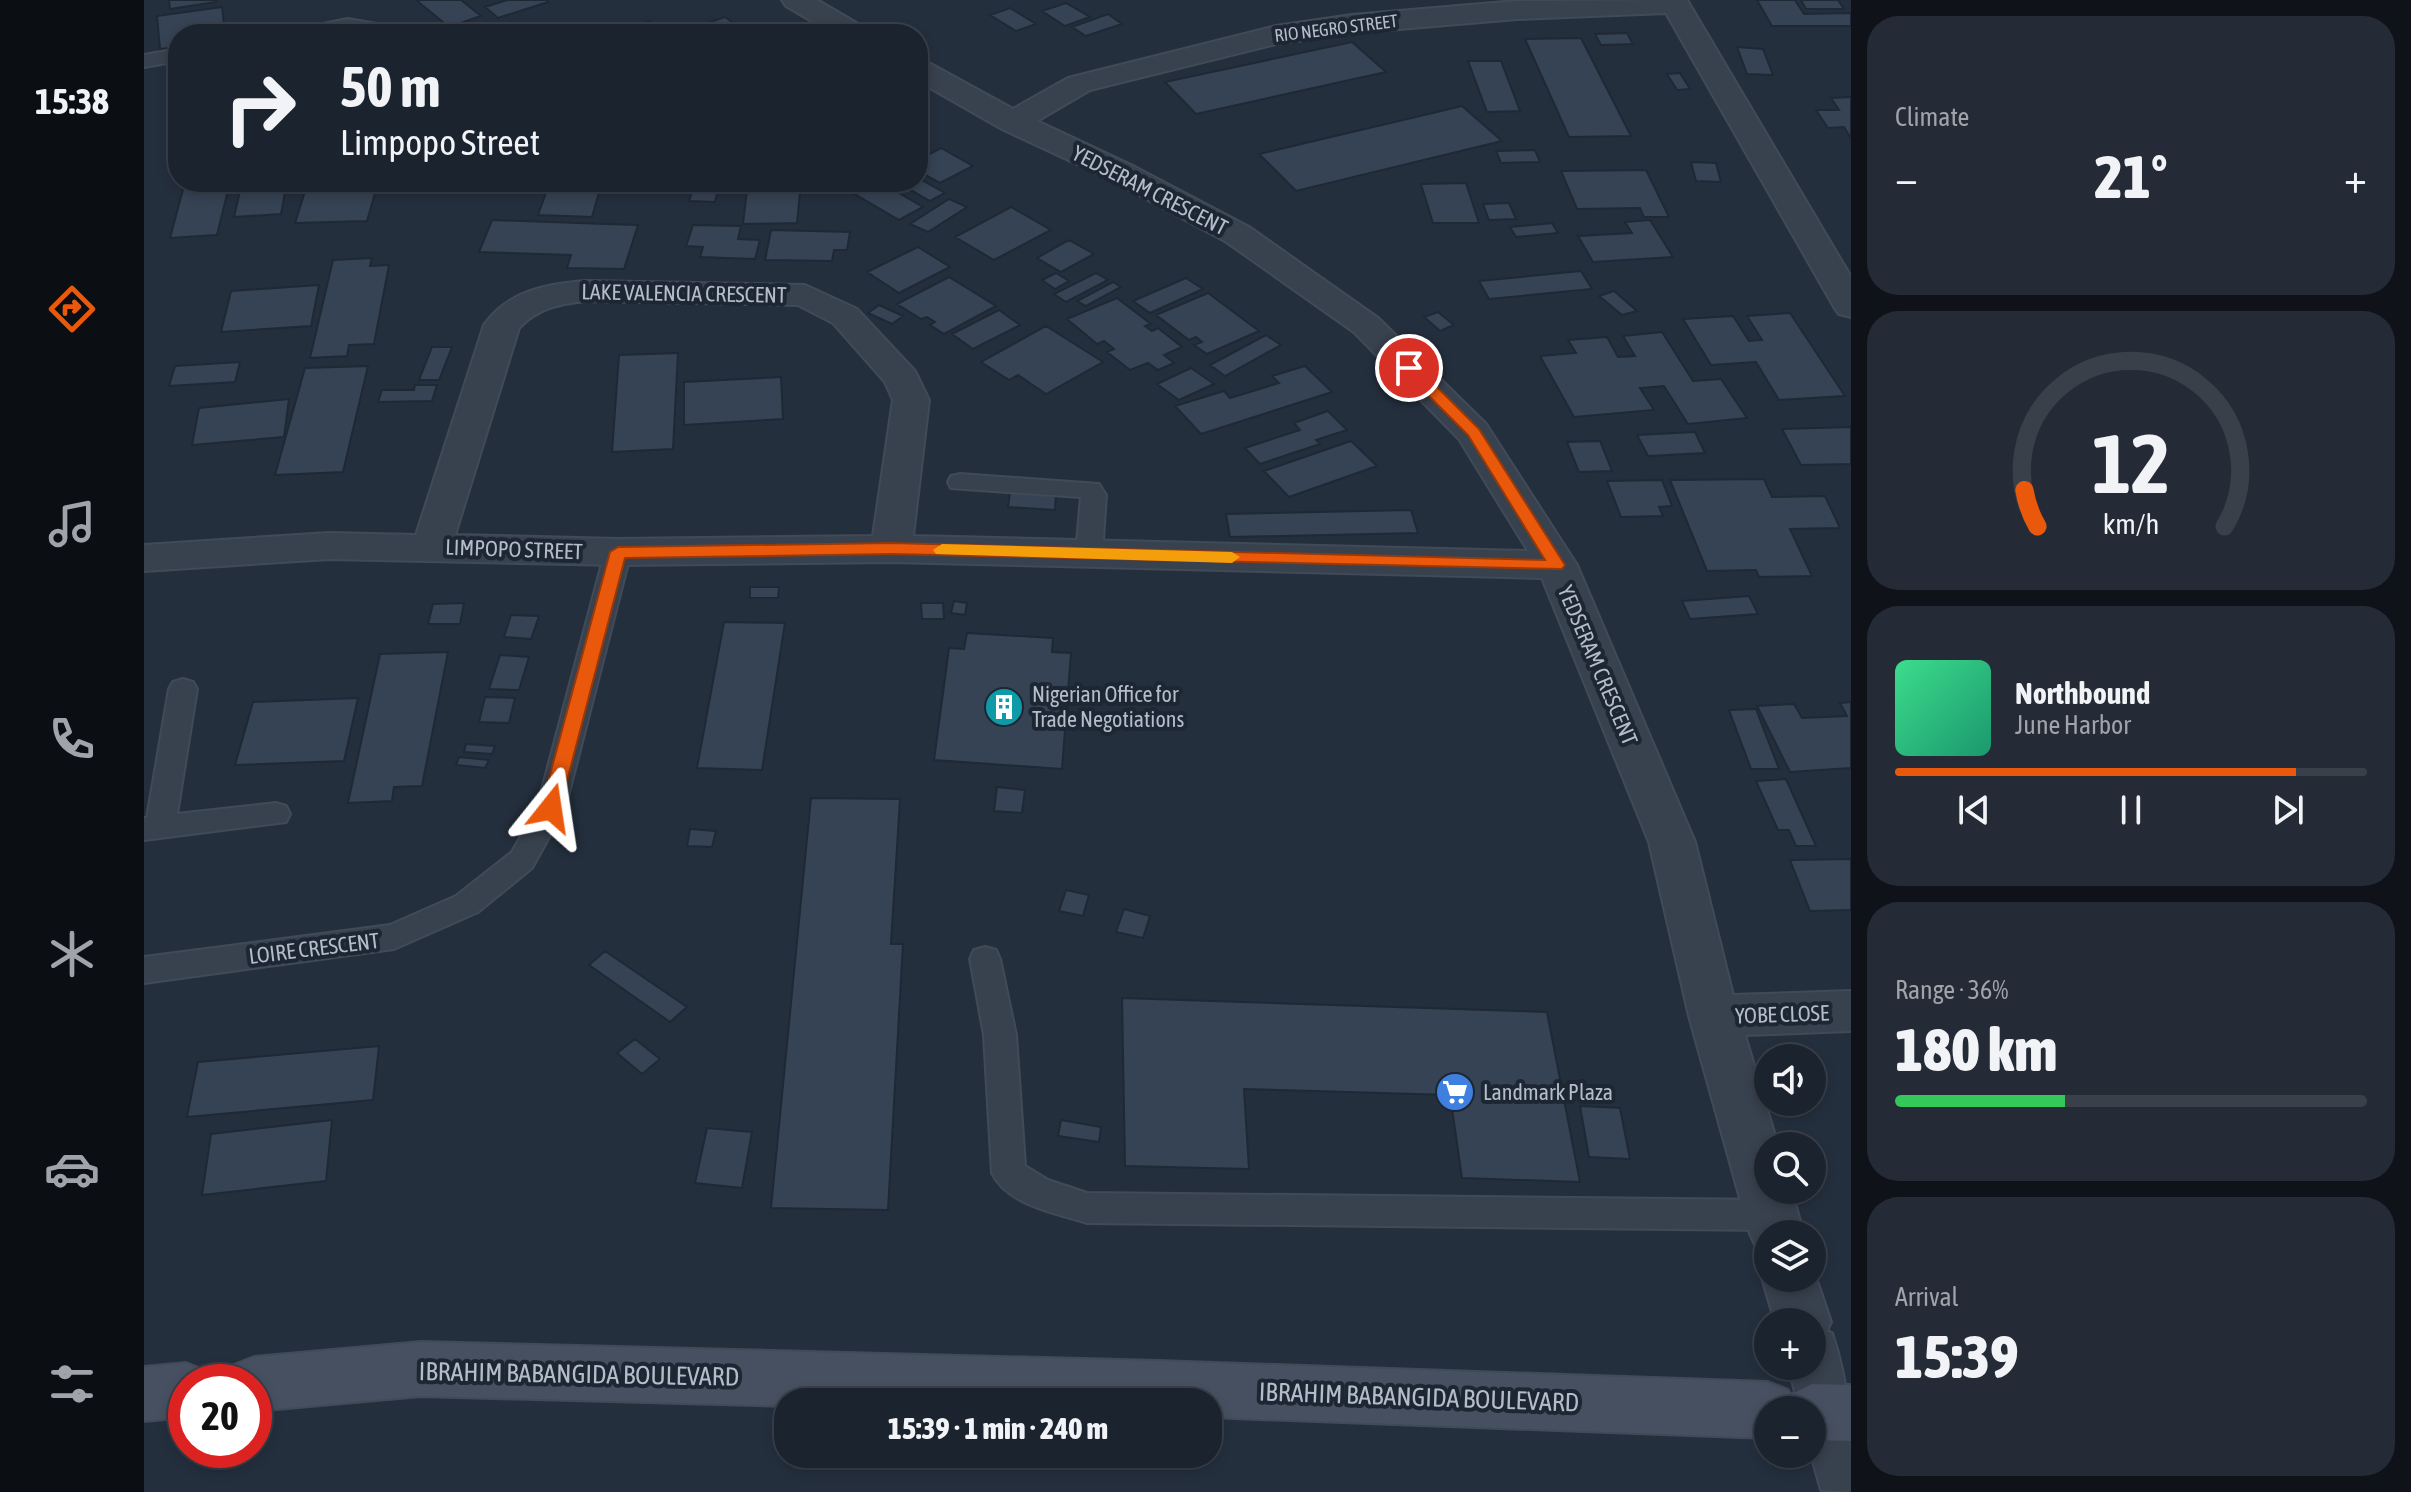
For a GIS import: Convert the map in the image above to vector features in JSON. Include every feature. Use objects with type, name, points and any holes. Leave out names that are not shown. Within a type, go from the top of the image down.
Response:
[{"type":"street","points":[[796,0],[838,24]]},
{"type":"street","points":[[1674,2],[1851,307]]},
{"type":"street","name":"RIO NEGRO STREET","points":[[1013,122],[1079,84],[1276,35],[1352,24],[1517,10],[1674,2]]},
{"type":"street","name":"YEDSERAM CRESCENT","points":[[928,75],[1013,122],[1120,172],[1237,234],[1366,325],[1473,432],[1557,565],[1672,842],[1714,1016],[1774,1220]]},
{"type":"street","name":"LAKE VALENCIA CRESCENT","points":[[432,546],[502,325],[517,307],[552,294],[585,291],[805,295],[845,316],[902,379],[911,400],[891,549]]},
{"type":"street","name":"LIMPOPO STREET","points":[[144,558],[329,546],[432,546],[618,552],[891,549],[1557,565]]},
{"type":"street","name":"YOBE CLOSE","points":[[1714,1016],[1851,1011]]},
{"type":"street","name":"IBRAHIM BABANGIDA BOULEVARD","points":[[272,1382],[421,1369],[1158,1388],[1754,1409]]},
{"type":"street","points":[[1821,1380],[1851,1490]]},
{"type":"street","points":[[144,1394],[168,1392]]},
{"type":"lane","points":[[144,61],[168,57]]},
{"type":"lane","points":[[960,482],[1090,490],[1094,495],[1089,554]]},
{"type":"lane","name":"LOIRE CRESCENT","points":[[144,970],[394,937],[467,904],[522,860],[551,808],[618,552]]},
{"type":"lane","points":[[183,689],[152,828],[276,814]]},
{"type":"lane","points":[[985,959],[1000,1035],[1009,1173],[1023,1185],[1043,1194],[1087,1208],[1754,1224]]},
{"type":"building","points":[[169,0],[216,0],[216,2],[170,9]]},
{"type":"building","points":[[416,0],[461,0],[481,16],[458,24],[445,24]]},
{"type":"building","points":[[507,0],[548,2],[498,18],[485,7]]},
{"type":"building","points":[[1757,0],[1795,0],[1804,14],[1851,13],[1851,26],[1772,26]]},
{"type":"building","points":[[1801,0],[1838,0],[1844,9],[1806,9]]},
{"type":"building","points":[[1066,3],[1090,17],[1065,26],[1042,11]]},
{"type":"building","points":[[222,7],[224,24],[168,24],[168,48],[160,49],[157,16]]},
{"type":"building","points":[[1010,8],[1036,24],[1016,31],[990,15]]},
{"type":"building","points":[[1108,14],[1122,24],[1086,36],[1072,27]]},
{"type":"building","points":[[725,17],[735,24],[705,24]]},
{"type":"building","points":[[1627,33],[1633,44],[1601,45],[1595,34]]},
{"type":"building","points":[[1581,38],[1631,136],[1569,137],[1525,39]]},
{"type":"building","points":[[1352,42],[1386,72],[1196,114],[1165,82]]},
{"type":"building","points":[[1737,47],[1763,49],[1773,75],[1747,74]]},
{"type":"building","points":[[1468,61],[1501,61],[1520,111],[1487,112]]},
{"type":"building","points":[[1680,73],[1690,89],[1677,90],[1667,74]]},
{"type":"building","points":[[1851,97],[1851,138],[1844,127],[1828,128],[1816,110],[1839,110],[1831,98]]},
{"type":"building","points":[[1462,106],[1502,141],[1296,191],[1259,154]]},
{"type":"building","points":[[941,148],[973,166],[940,183],[928,176],[928,155]]},
{"type":"building","points":[[1535,150],[1540,162],[1501,163],[1496,151]]},
{"type":"building","points":[[1691,162],[1716,163],[1721,182],[1696,181]]},
{"type":"building","points":[[1646,170],[1669,217],[1644,217],[1640,208],[1577,209],[1561,171]]},
{"type":"building","points":[[1466,183],[1479,223],[1433,223],[1421,184]]},
{"type":"building","points":[[928,184],[945,193],[930,201],[914,192],[928,192]]},
{"type":"building","points":[[182,192],[228,192],[217,235],[170,238]]},
{"type":"building","points":[[240,192],[285,192],[281,214],[234,217]]},
{"type":"building","points":[[305,192],[375,192],[367,221],[295,223]]},
{"type":"building","points":[[546,192],[599,192],[592,217],[538,215]]},
{"type":"building","points":[[692,192],[718,192],[715,202],[689,201]]},
{"type":"building","points":[[747,192],[800,192],[797,223],[743,224]]},
{"type":"building","points":[[897,192],[923,207],[899,220],[853,193]]},
{"type":"building","points":[[949,199],[967,207],[928,232],[910,224]]},
{"type":"building","points":[[1509,203],[1516,219],[1489,220],[1483,204]]},
{"type":"building","points":[[1011,207],[1051,230],[994,260],[955,237]]},
{"type":"building","points":[[492,220],[638,225],[624,269],[567,268],[571,255],[479,252]]},
{"type":"building","points":[[1650,220],[1673,257],[1593,262],[1578,236],[1632,233],[1625,222]]},
{"type":"building","points":[[1552,223],[1558,233],[1516,237],[1510,227]]},
{"type":"building","points":[[693,225],[741,226],[738,239],[760,240],[755,259],[700,257],[703,247],[686,246]]},
{"type":"building","points":[[771,230],[850,232],[847,250],[834,250],[832,261],[765,260]]},
{"type":"building","points":[[1069,240],[1094,254],[1061,272],[1037,258]]},
{"type":"building","points":[[918,247],[950,267],[899,293],[867,272]]},
{"type":"building","points":[[372,258],[370,266],[389,265],[374,344],[349,345],[347,356],[310,358],[333,260]]},
{"type":"building","points":[[1581,271],[1592,289],[1489,299],[1479,281]]},
{"type":"building","points":[[1056,273],[1069,281],[1055,289],[1042,280]]},
{"type":"building","points":[[1096,273],[1108,280],[1066,302],[1054,294]]},
{"type":"building","points":[[949,277],[996,306],[944,334],[930,325],[935,322],[927,317],[921,319],[897,304]]},
{"type":"building","points":[[1186,278],[1203,289],[1150,313],[1133,301]]},
{"type":"building","points":[[1113,282],[1121,287],[1086,306],[1077,301]]},
{"type":"building","points":[[319,285],[311,326],[221,332],[231,291]]},
{"type":"building","points":[[1614,291],[1637,311],[1622,315],[1599,296]]},
{"type":"building","points":[[1208,293],[1259,331],[1207,354],[1194,345],[1202,342],[1196,337],[1189,340],[1156,315]]},
{"type":"building","points":[[1117,298],[1151,324],[1145,326],[1152,331],[1158,328],[1182,347],[1164,355],[1174,363],[1158,370],[1148,363],[1130,370],[1107,352],[1114,349],[1104,341],[1097,344],[1067,319]]},
{"type":"building","points":[[879,305],[903,316],[892,324],[868,313]]},
{"type":"building","points":[[999,310],[1020,325],[973,349],[952,334]]},
{"type":"building","points":[[1438,312],[1454,325],[1440,331],[1424,317]]},
{"type":"building","points":[[1790,313],[1845,396],[1779,400],[1756,362],[1711,365],[1683,319],[1733,316],[1749,341],[1762,340],[1747,316]]},
{"type":"building","points":[[1046,326],[1103,362],[1046,394],[1018,375],[1009,380],[981,362]]},
{"type":"building","points":[[1662,332],[1693,381],[1721,379],[1747,418],[1688,424],[1664,386],[1640,388],[1654,410],[1574,417],[1540,356],[1576,353],[1568,340],[1607,337],[1618,357],[1635,356],[1623,336]]},
{"type":"building","points":[[1266,335],[1281,345],[1225,376],[1210,365]]},
{"type":"building","points":[[432,347],[452,347],[439,380],[419,380]]},
{"type":"building","points":[[678,353],[673,449],[612,452],[619,355]]},
{"type":"building","points":[[240,362],[235,382],[169,386],[175,366]]},
{"type":"building","points":[[368,366],[343,472],[275,475],[305,368]]},
{"type":"building","points":[[1305,366],[1332,392],[1201,434],[1175,406],[1224,391],[1230,398],[1279,383],[1272,376]]},
{"type":"building","points":[[1191,368],[1214,384],[1179,400],[1157,384]]},
{"type":"building","points":[[781,377],[783,419],[684,425],[684,382]]},
{"type":"building","points":[[415,385],[437,385],[432,401],[378,402],[382,390],[414,390]]},
{"type":"building","points":[[289,399],[284,437],[192,445],[199,408]]},
{"type":"building","points":[[1328,411],[1347,430],[1316,440],[1320,444],[1260,464],[1245,448],[1300,430],[1294,423]]},
{"type":"building","points":[[1851,427],[1851,464],[1801,465],[1782,429]]},
{"type":"building","points":[[1695,432],[1705,453],[1648,456],[1637,435]]},
{"type":"building","points":[[1351,441],[1377,466],[1289,497],[1264,471]]},
{"type":"building","points":[[1600,441],[1612,471],[1579,472],[1567,442]]},
{"type":"building","points":[[1764,479],[1772,497],[1825,496],[1840,528],[1790,529],[1812,576],[1759,577],[1756,570],[1707,571],[1670,480]]},
{"type":"building","points":[[1662,480],[1672,506],[1659,507],[1663,516],[1621,517],[1607,481]]},
{"type":"building","points":[[1010,492],[1056,494],[1055,510],[1008,507]]},
{"type":"building","points":[[1411,510],[1418,533],[1230,537],[1226,514]]},
{"type":"building","points":[[750,587],[779,587],[778,598],[750,598]]},
{"type":"building","points":[[1749,596],[1758,614],[1690,619],[1682,601]]},
{"type":"building","points":[[954,601],[967,603],[965,615],[951,613]]},
{"type":"building","points":[[464,603],[460,624],[428,624],[433,604]]},
{"type":"building","points":[[921,603],[943,603],[944,619],[922,619]]},
{"type":"building","points":[[511,615],[539,616],[531,639],[504,637]]},
{"type":"building","points":[[724,622],[785,623],[762,770],[697,768]]},
{"type":"building","name":"Nigerian Office for Trade Negotiations","points":[[967,633],[1053,638],[1052,652],[1071,653],[1062,769],[934,760],[949,648],[964,649]]},
{"type":"building","points":[[448,652],[422,786],[394,787],[392,801],[348,803],[380,654]]},
{"type":"building","points":[[500,655],[529,657],[519,690],[489,689]]},
{"type":"building","points":[[485,697],[515,698],[509,723],[479,722]]},
{"type":"building","points":[[358,698],[344,761],[235,765],[253,702]]},
{"type":"building","points":[[1851,702],[1851,768],[1790,772],[1757,706],[1794,704],[1802,718],[1847,716],[1840,703]]},
{"type":"building","points":[[1756,709],[1779,769],[1751,769],[1729,710]]},
{"type":"building","points":[[466,744],[495,746],[492,754],[464,752]]},
{"type":"building","points":[[459,757],[489,760],[485,768],[456,765]]},
{"type":"building","points":[[1786,779],[1816,846],[1796,846],[1789,830],[1778,830],[1756,781]]},
{"type":"building","points":[[997,787],[1025,790],[1022,813],[994,811]]},
{"type":"building","points":[[811,798],[900,799],[891,944],[903,944],[888,1210],[771,1208]]},
{"type":"building","points":[[690,829],[716,831],[712,847],[687,846]]},
{"type":"building","points":[[1851,859],[1851,910],[1810,911],[1790,860]]},
{"type":"building","points":[[1066,890],[1089,895],[1083,916],[1059,911]]},
{"type":"building","points":[[1124,909],[1150,916],[1143,938],[1116,932]]},
{"type":"building","points":[[605,951],[687,1007],[670,1022],[589,965]]},
{"type":"building","name":"Landmark Plaza","points":[[1122,998],[1547,1012],[1580,1182],[1462,1178],[1450,1095],[1244,1089],[1249,1169],[1125,1166]]},
{"type":"building","points":[[635,1039],[660,1059],[642,1074],[617,1053]]},
{"type":"building","points":[[379,1046],[373,1100],[187,1117],[198,1062]]},
{"type":"building","points":[[1580,1106],[1620,1108],[1630,1159],[1589,1157]]},
{"type":"building","points":[[332,1120],[326,1181],[202,1195],[211,1134]]},
{"type":"building","points":[[1061,1120],[1101,1127],[1099,1142],[1058,1136]]},
{"type":"building","points":[[707,1128],[752,1132],[742,1188],[695,1183]]},
{"type":"slow traffic","points":[[942,550],[1232,557]]},
{"type":"place","name":"Nigerian Office for Trade Negotiations","points":[[1004,707]]},
{"type":"place","name":"Landmark Plaza","points":[[1455,1092]]},
{"type":"route","points":[[551,808],[618,552],[891,549],[1557,565],[1473,432],[1409,368]]}]
